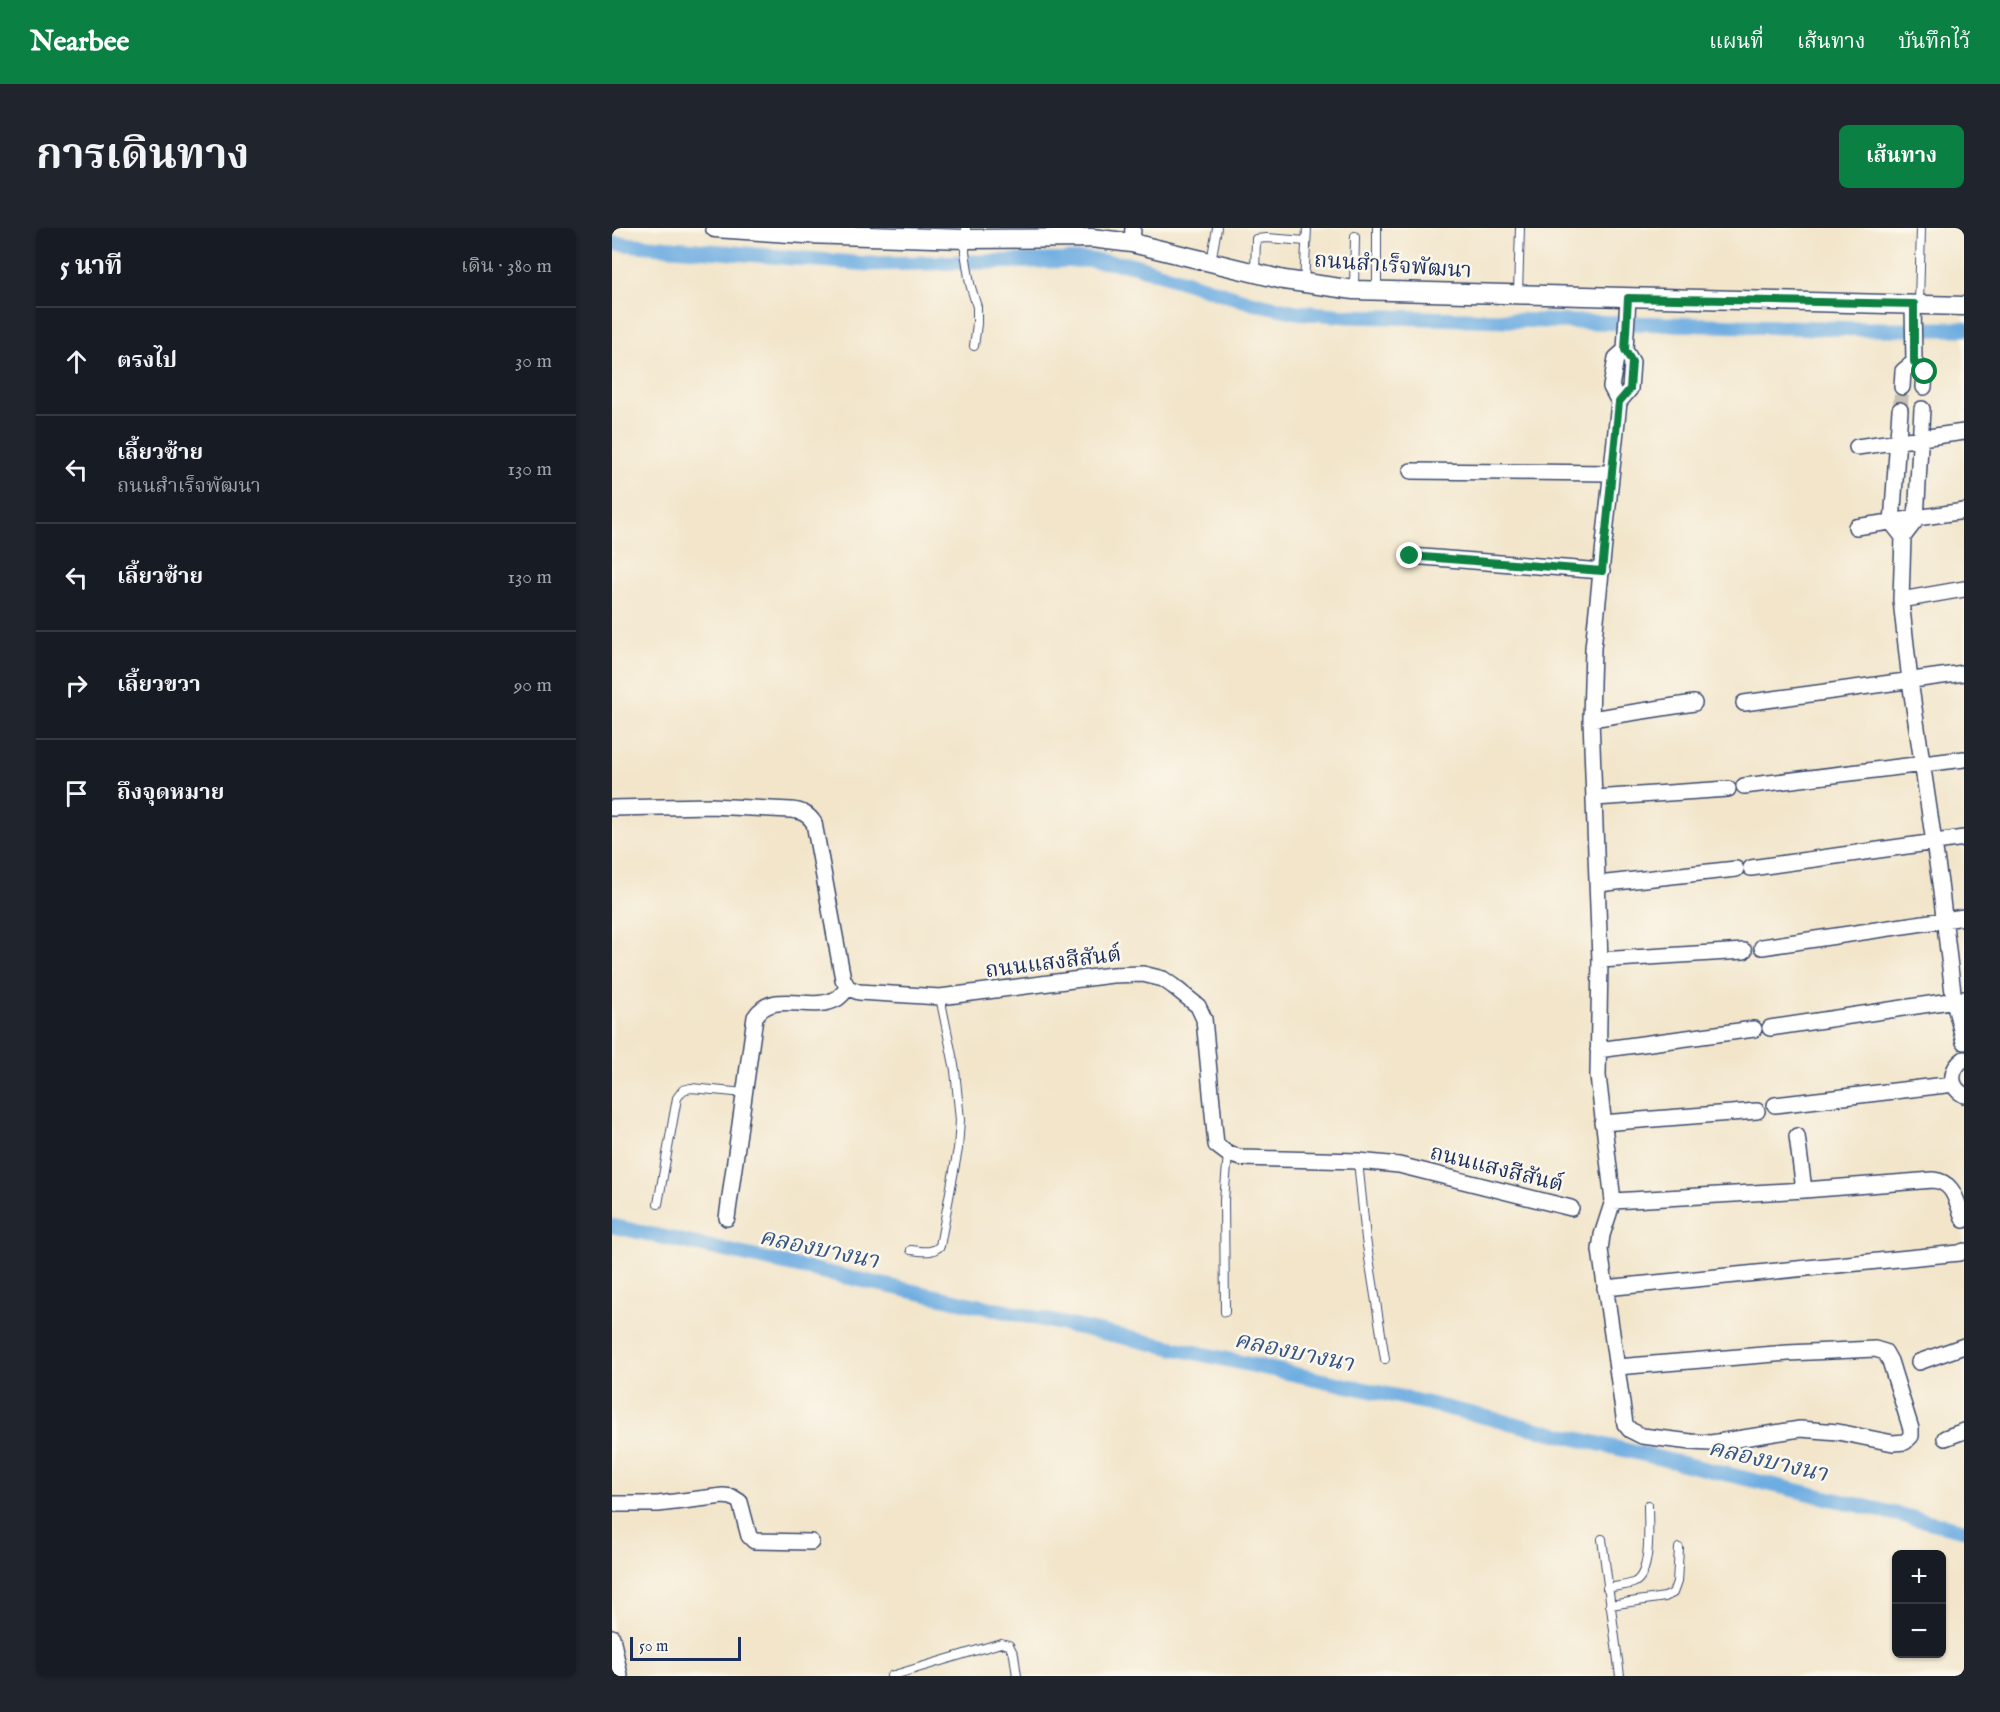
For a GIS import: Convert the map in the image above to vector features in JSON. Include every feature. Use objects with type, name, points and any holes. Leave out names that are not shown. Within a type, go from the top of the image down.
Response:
[{"type":"street","name":"ถนนสำเร็จพัฒนา","points":[[715,228],[886,232],[965,240],[1133,235],[1211,262],[1304,283],[1354,291],[1964,306]]},
{"type":"street","points":[[1617,1367],[1777,1354],[1875,1349],[1885,1352],[1890,1361],[1911,1429],[1911,1436],[1905,1442],[1893,1443],[1838,1432],[1800,1429],[1711,1443],[1642,1436],[1630,1430],[1625,1424],[1600,1250],[1602,1235],[1613,1201],[1598,1076],[1600,960],[1591,719],[1593,648],[1619,402],[1611,387],[1616,358],[1625,345],[1628,298]]},
{"type":"street","points":[[1902,387],[1904,371],[1914,359],[1916,304]]},
{"type":"street","points":[[1914,359],[1925,372],[1924,387]]},
{"type":"street","points":[[1922,409],[1916,520],[1903,537],[1901,600],[1921,764],[1964,1042]]},
{"type":"street","points":[[1900,410],[1892,523],[1903,537]]},
{"type":"street","points":[[1857,447],[1964,432]]},
{"type":"street","points":[[1411,471],[1611,473]]},
{"type":"street","points":[[1856,527],[1964,512]]},
{"type":"street","points":[[1410,556],[1602,571]]},
{"type":"street","points":[[1901,600],[1964,590]]},
{"type":"street","points":[[1744,704],[1964,673]]},
{"type":"street","points":[[1591,719],[1694,703]]},
{"type":"street","points":[[1744,786],[1964,759]]},
{"type":"street","points":[[1595,798],[1728,789]]},
{"type":"street","points":[[612,808],[722,807],[791,810],[800,811],[809,816],[814,823],[843,979],[848,988],[838,998],[820,1003],[771,1003],[761,1008],[755,1017],[727,1218]]},
{"type":"street","points":[[1598,884],[1743,869],[1964,838]]},
{"type":"street","points":[[1762,947],[1964,917]]},
{"type":"street","points":[[1600,960],[1744,951]]},
{"type":"street","name":"ถนนแสงสีสันต์","points":[[848,988],[859,992],[940,998],[1112,975],[1143,974],[1163,979],[1198,1006],[1204,1019],[1216,1145],[1228,1154],[1242,1158],[1358,1161],[1399,1165],[1571,1208]]},
{"type":"street","points":[[1770,1029],[1959,1000]]},
{"type":"street","points":[[1598,1050],[1754,1029]]},
{"type":"street","points":[[1775,1105],[1959,1090],[1954,1070],[1964,1059]]},
{"type":"street","points":[[1602,1124],[1757,1111]]},
{"type":"street","points":[[1797,1136],[1804,1190]]},
{"type":"street","points":[[1613,1201],[1933,1180],[1949,1185],[1964,1220]]},
{"type":"street","points":[[1605,1288],[1964,1251]]},
{"type":"street","points":[[1919,1362],[1964,1346]]},
{"type":"street","points":[[1945,1438],[1964,1431]]},
{"type":"street","points":[[612,1503],[658,1504],[732,1497],[740,1502],[749,1536],[754,1541],[812,1542]]},
{"type":"street","points":[[612,1636],[620,1676]]},
{"type":"lane","points":[[1211,262],[1217,228]]},
{"type":"lane","points":[[1304,283],[1307,228]]},
{"type":"lane","points":[[1377,228],[1377,291]]},
{"type":"lane","points":[[1518,294],[1520,228]]},
{"type":"lane","points":[[1916,304],[1921,228]]},
{"type":"lane","points":[[1354,291],[1355,236]]},
{"type":"lane","points":[[1255,273],[1256,239],[1306,241]]},
{"type":"lane","points":[[965,240],[970,284],[977,307],[974,346]]},
{"type":"lane","points":[[911,1250],[927,1252],[934,1251],[940,1246],[958,1149],[959,1099],[940,998]]},
{"type":"lane","points":[[658,1204],[678,1098],[682,1090],[691,1088],[745,1093]]},
{"type":"lane","points":[[1225,1312],[1224,1200],[1228,1154]]},
{"type":"lane","points":[[1358,1161],[1366,1239],[1385,1359]]},
{"type":"lane","points":[[1607,1588],[1634,1583],[1641,1577],[1646,1562],[1648,1505]]},
{"type":"lane","points":[[1602,1539],[1620,1676]]},
{"type":"lane","points":[[1610,1605],[1665,1597],[1673,1593],[1677,1582],[1679,1548]]},
{"type":"lane","points":[[891,1676],[1001,1643],[1009,1645],[1014,1655],[1017,1676]]},
{"type":"waterway","points":[[612,243],[868,264],[1089,260],[1134,265],[1250,302],[1296,312],[1348,316],[1865,329],[1964,329]]},
{"type":"waterway","name":"คลองบางนา","points":[[612,1226],[1409,1399],[1964,1530]]},
{"type":"tunnel","points":[[1900,410],[1902,387]]},
{"type":"route","points":[[1410,556],[1602,571],[1619,402],[1630,389],[1632,362],[1625,350],[1628,298],[1914,304],[1914,362],[1925,372]]}]
